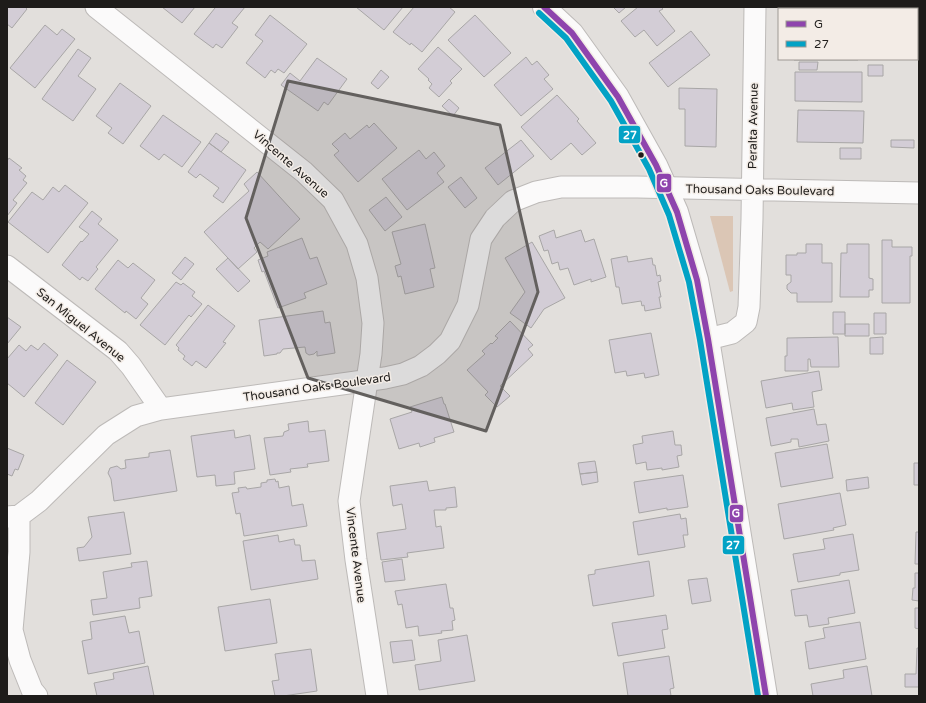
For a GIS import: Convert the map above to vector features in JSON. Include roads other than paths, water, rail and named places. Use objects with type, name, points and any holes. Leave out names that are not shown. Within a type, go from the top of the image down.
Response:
[{"type":"street","name":"Vincente Avenue","points":[[96,7],[304,172],[333,200],[357,244],[367,278],[373,323],[371,354],[349,501],[356,560],[377,696]]},
{"type":"street","points":[[544,7],[572,33],[618,97],[656,165],[677,212],[697,280],[708,339],[766,696]]},
{"type":"street","name":"Peralta Avenue","points":[[708,339],[732,333],[746,322],[749,307],[755,7]]},
{"type":"street","name":"Thousand Oaks Boulevard","points":[[13,516],[39,502],[106,435],[136,416],[161,409],[367,381],[403,374],[421,366],[437,354],[450,341],[468,305],[481,238],[495,218],[513,201],[536,192],[561,187],[666,187],[919,193]]},
{"type":"street","name":"San Miguel Avenue","points":[[7,266],[118,352],[131,366],[161,409]]},
{"type":"street","points":[[13,516],[19,552],[12,630],[20,660],[32,690],[37,696]]}]
